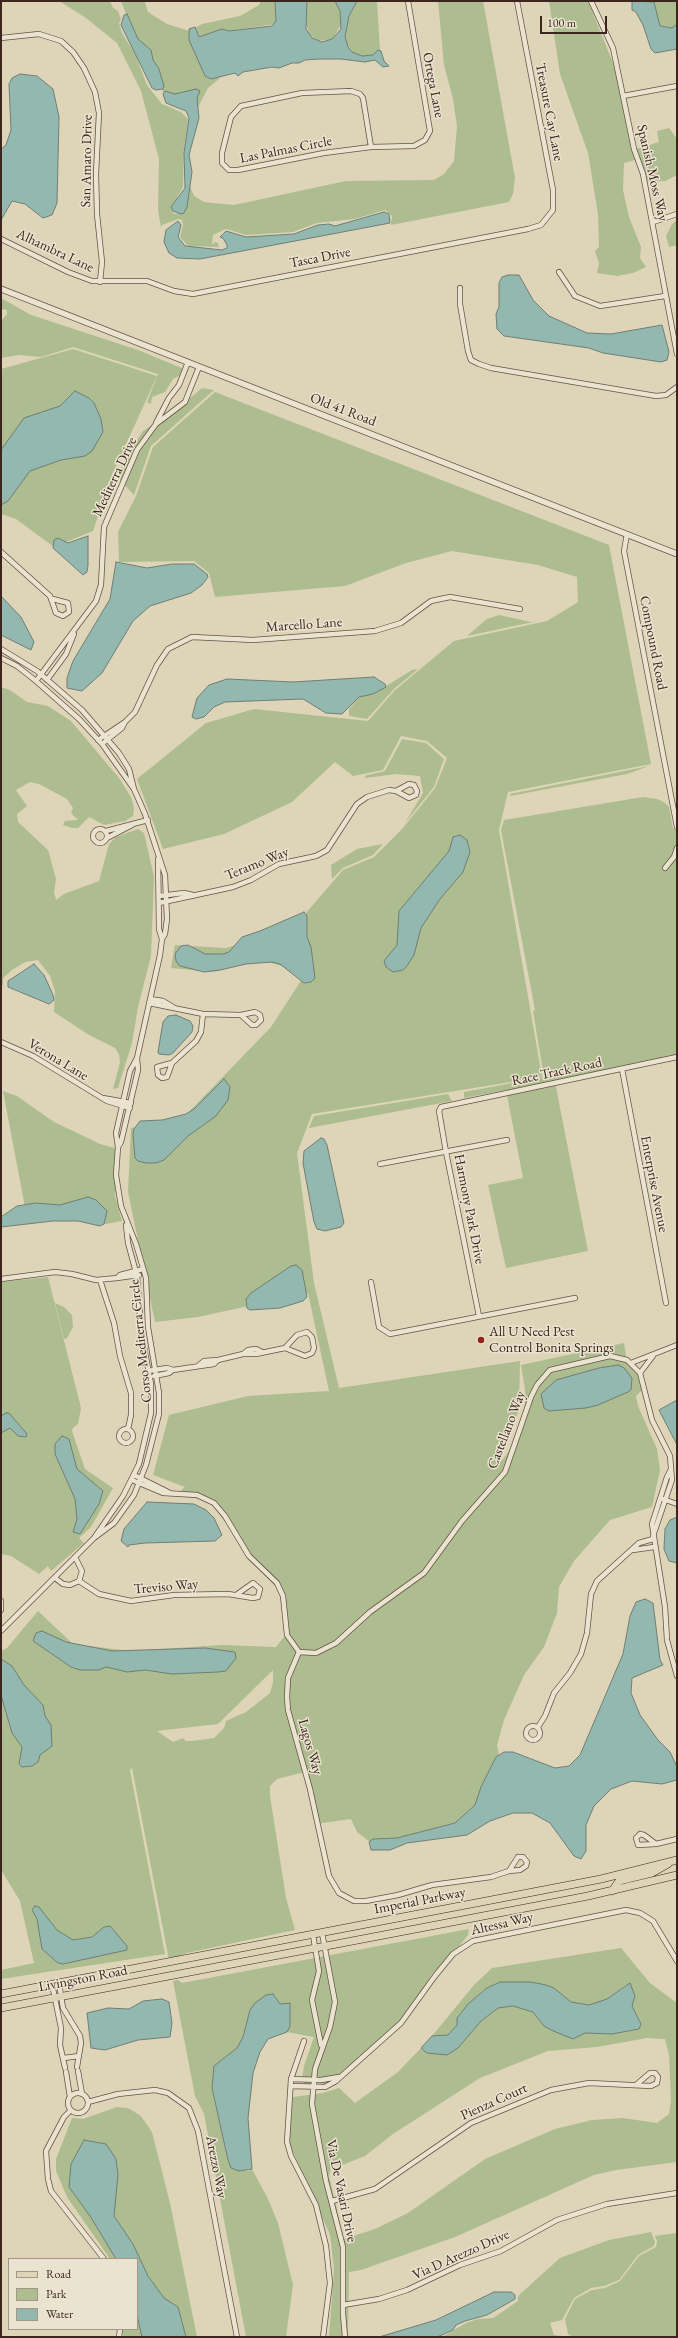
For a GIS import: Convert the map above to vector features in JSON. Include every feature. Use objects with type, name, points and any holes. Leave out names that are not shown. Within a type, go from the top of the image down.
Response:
[{"type":"main road","points":[[612,1891],[619,1881],[652,1873],[674,1861]]},
{"type":"main road","name":"Imperial Parkway","points":[[167,1962],[607,1878],[674,1861]]},
{"type":"main road","name":"Imperial Parkway","points":[[169,1976],[612,1891],[677,1875]]},
{"type":"main road","name":"Livingston Road","points":[[1,1994],[167,1962]]},
{"type":"main road","name":"Livingston Road","points":[[1,2008],[169,1976]]},
{"type":"street","name":"Ortega Lane","points":[[371,147],[414,146],[425,140],[430,131],[408,1]]},
{"type":"street","name":"Treasure Cay Lane","points":[[517,1],[553,190],[553,210],[543,223]]},
{"type":"street","name":"Spanish Moss Way","points":[[591,1],[611,42],[634,149],[643,174],[677,354]]},
{"type":"street","name":"San Amaro Drive","points":[[1,38],[39,34],[61,41],[73,52],[84,68],[95,92],[99,113],[96,187],[102,262],[100,282]]},
{"type":"street","points":[[623,96],[677,86]]},
{"type":"street","name":"Las Palmas Circle","points":[[350,91],[360,94],[364,103],[371,147],[324,153],[233,171],[224,167],[221,158],[231,117],[237,109],[245,104],[302,93],[350,91]]},
{"type":"street","points":[[653,222],[677,214]]},
{"type":"street","name":"Tasca Drive","points":[[100,282],[147,281],[174,291],[193,294],[528,229],[543,223]]},
{"type":"street","name":"Alhambra Lane","points":[[1,239],[74,275],[100,282]]},
{"type":"street","points":[[558,272],[575,296],[600,306],[665,296]]},
{"type":"street","points":[[460,288],[460,304],[468,351],[471,360],[479,364],[498,370],[656,396],[666,395],[677,387]]},
{"type":"street","name":"Old 41 Road","points":[[1,289],[677,554]]},
{"type":"street","name":"Mediterra Drive","points":[[36,681],[76,631],[99,594],[102,574],[102,536],[105,521],[137,450],[156,424],[183,378],[188,362]]},
{"type":"street","name":"Mediterra Drive","points":[[156,424],[185,402],[199,367]]},
{"type":"street","name":"Compound Road","points":[[627,534],[624,551],[677,827]]},
{"type":"street","points":[[1,552],[53,599]]},
{"type":"street","name":"Marcello Lane","points":[[102,744],[122,728],[125,722],[139,706],[164,654],[174,645],[192,637],[253,640],[375,631],[401,623],[431,601],[450,597],[520,609]]},
{"type":"street","name":"Mediterra Drive","points":[[42,686],[66,654],[76,631]]},
{"type":"street","name":"Corso Mediterra Circle","points":[[1,649],[47,679],[70,698],[108,739],[129,769],[134,789],[148,820],[158,859],[159,929],[162,939]]},
{"type":"street","name":"Corso Mediterra Circle","points":[[1,658],[17,666],[80,719],[102,744],[134,789]]},
{"type":"street","name":"Marcello Lane","points":[[98,740],[125,722]]},
{"type":"street","name":"Teramo Way","points":[[159,896],[193,894],[233,887],[251,880],[279,864],[316,856],[327,850],[357,804],[367,797],[380,793],[396,791]]},
{"type":"street","points":[[132,825],[100,843],[96,842],[92,838],[93,832],[97,829],[106,831],[148,820]]},
{"type":"street","points":[[106,831],[107,838]]},
{"type":"street","points":[[665,868],[674,857],[677,848]]},
{"type":"street","name":"Corso Mediterra Circle","points":[[1,1631],[94,1538],[132,1480],[142,1450],[150,1413],[150,1377],[141,1330],[137,1273],[128,1243],[126,1221],[116,1180],[118,1146],[116,1134],[130,1071],[137,1058],[162,939],[167,928],[167,902],[163,866],[158,859]]},
{"type":"street","name":"Teramo Way","points":[[159,903],[183,899],[193,894]]},
{"type":"street","points":[[150,1001],[203,1014],[241,1015]]},
{"type":"street","points":[[172,1063],[198,1039],[202,1027],[203,1014]]},
{"type":"street","name":"Verona Lane","points":[[1,1042],[33,1056],[85,1089],[103,1098],[130,1105]]},
{"type":"street","name":"Race Track Road","points":[[442,1106],[677,1057]]},
{"type":"street","name":"Corso Mediterra Circle","points":[[118,1146],[122,1142],[138,1070],[137,1058]]},
{"type":"street","name":"Enterprise Avenue","points":[[622,1069],[666,1303]]},
{"type":"street","name":"Harmony Park Drive","points":[[442,1106],[439,1111],[446,1152],[479,1316]]},
{"type":"street","points":[[380,1164],[507,1140]]},
{"type":"street","name":"Corso Mediterra Circle","points":[[94,1538],[108,1529],[123,1512],[140,1483],[159,1414],[157,1376],[148,1327],[144,1271],[136,1244],[126,1221]]},
{"type":"street","points":[[1,1279],[56,1272],[100,1280],[117,1278],[144,1271]]},
{"type":"street","points":[[100,1280],[114,1322],[120,1356],[131,1393],[131,1415],[128,1429]]},
{"type":"street","points":[[371,1282],[379,1327],[390,1334],[575,1298]]},
{"type":"street","points":[[150,1377],[199,1365],[204,1361],[218,1360],[243,1354],[256,1354],[285,1348],[299,1355],[309,1355],[312,1353],[314,1348],[312,1337],[307,1332],[302,1333],[293,1338],[285,1348]]},
{"type":"street","points":[[631,1363],[653,1356],[677,1345]]},
{"type":"street","name":"Castellano Way","points":[[300,1652],[316,1653],[336,1643],[370,1612],[424,1572],[462,1521],[505,1472],[531,1397],[537,1385],[550,1370],[610,1356],[620,1357],[631,1363],[640,1373],[650,1414],[670,1456],[672,1480],[653,1537]]},
{"type":"street","points":[[640,1373],[653,1356]]},
{"type":"street","points":[[148,1371],[167,1368],[174,1370]]},
{"type":"street","name":"Castellano Way","points":[[671,1470],[653,1516],[653,1537],[665,1607],[667,1640],[677,1676]]},
{"type":"street","points":[[134,1475],[170,1493]]},
{"type":"street","points":[[132,1480],[163,1493],[188,1494],[206,1498],[220,1508],[249,1556],[277,1583],[283,1596],[287,1635],[300,1652]]},
{"type":"street","points":[[660,1498],[677,1504]]},
{"type":"street","points":[[538,1727],[545,1716],[554,1694],[570,1673],[580,1654],[587,1633],[589,1603],[593,1587],[601,1576],[633,1550],[639,1543],[653,1537]]},
{"type":"street","points":[[633,1550],[654,1547]]},
{"type":"street","points":[[55,1578],[63,1584],[70,1585],[79,1581],[82,1571],[75,1557]]},
{"type":"street","name":"Treviso Way","points":[[79,1581],[93,1591],[122,1601],[146,1600],[174,1595],[236,1595],[253,1598],[258,1597],[260,1589],[253,1583],[236,1595]]},
{"type":"street","points":[[1,1601],[1,1610]]},
{"type":"street","name":"Lagos Way","points":[[300,1652],[288,1678],[288,1710],[310,1789],[329,1876],[339,1893],[354,1901],[366,1902],[432,1886],[491,1877],[509,1871]]},
{"type":"street","points":[[656,1844],[677,1839]]},
{"type":"street","name":"Altessa Way","points":[[291,2086],[313,2088],[330,2085],[401,2023],[434,1976],[453,1954],[472,1941],[626,1910],[640,1913],[654,1922],[677,1961]]},
{"type":"street","name":"Via De Vasari Drive","points":[[322,1933],[335,2002],[330,2027],[315,2069],[313,2088],[314,2119],[343,2247],[343,2305],[345,2337]]},
{"type":"street","name":"Via De Vasari Drive","points":[[313,1935],[319,1971],[312,2000],[321,2034],[321,2051]]},
{"type":"street","points":[[55,1984],[58,1997],[61,2028],[60,2045],[64,2058],[70,2097],[68,2102],[71,2110],[76,2113],[82,2112],[87,2108],[88,2102],[82,2094],[78,2069],[80,2036],[67,2017],[58,1997]]},
{"type":"street","points":[[304,2041],[291,2078],[287,2142],[291,2156],[316,2205],[322,2226],[329,2265],[330,2283],[323,2337]]},
{"type":"street","points":[[64,2058],[79,2056]]},
{"type":"street","points":[[291,2078],[314,2080],[339,2077]]},
{"type":"street","name":"Pienza Court","points":[[332,2201],[374,2189],[471,2123],[552,2090],[589,2083],[637,2084]]},
{"type":"street","name":"Arezzo Way","points":[[88,2102],[118,2094],[155,2090],[168,2093],[189,2108],[198,2131],[237,2337]]},
{"type":"street","points":[[70,2097],[76,2094],[82,2094]]},
{"type":"street","points":[[71,2110],[64,2117],[46,2151],[48,2179],[51,2191],[103,2258]]},
{"type":"street","name":"Via D Arezzo Drive","points":[[343,2305],[379,2299],[407,2290],[460,2265],[501,2251],[547,2225],[586,2211],[622,2201],[647,2199],[677,2193]]},
{"type":"green space","points":[[59,1],[110,1],[113,8],[118,11],[121,19],[119,23],[122,33],[135,54],[147,85],[162,104],[181,112],[188,119],[184,148],[183,187],[171,208],[174,214],[181,213],[188,181],[194,196],[204,202],[234,205],[346,181],[434,180],[444,174],[454,161],[457,126],[453,99],[444,65],[438,1],[483,1],[515,178],[513,194],[509,202],[391,225],[392,216],[385,210],[355,219],[317,223],[293,232],[246,235],[226,229],[213,235],[212,245],[215,242],[218,243],[219,247],[188,246],[180,237],[183,225],[182,220],[178,219],[162,225],[161,227],[158,210],[159,159],[141,91],[117,43],[86,18]]},
{"type":"green space","points":[[121,1],[145,2],[148,12],[167,24],[189,31],[189,39],[203,73],[208,78],[220,78],[208,88],[198,107],[163,92],[160,82],[137,42]]},
{"type":"green space","points":[[261,1],[275,1],[275,24],[229,31],[222,29],[199,37],[195,28],[202,24],[240,16],[259,5]]},
{"type":"green space","points":[[307,1],[335,1],[340,11],[341,25],[332,39],[318,41],[310,35],[305,22]]},
{"type":"green space","points":[[357,1],[377,1],[380,51],[373,55],[362,56],[352,52],[345,41],[349,16]]},
{"type":"green space","points":[[549,1],[588,1],[615,68],[633,150],[659,142],[657,131],[669,128],[677,139],[677,175],[665,181],[645,182],[639,159],[624,163],[623,190],[629,217],[641,247],[640,258],[646,267],[633,273],[617,276],[597,273],[599,263],[595,251],[599,247],[598,214],[588,153],[560,74]]},
{"type":"green space","points":[[652,1],[677,1],[677,24],[674,28],[660,26]]},
{"type":"green space","points":[[677,220],[677,245],[669,247],[666,236],[672,224]]},
{"type":"green space","points":[[1,298],[31,315],[138,350],[189,371],[173,379],[165,392],[152,397],[151,404],[147,402],[158,374],[73,347],[41,357],[19,355],[1,358],[1,321],[7,314],[7,310],[1,309]]},
{"type":"green space","points":[[73,349],[157,376],[112,475],[93,531],[54,547],[16,519],[1,514],[1,369]]},
{"type":"green space","points":[[202,388],[214,390],[151,446],[134,495],[119,479],[122,466],[131,449],[143,431],[183,404]]},
{"type":"green space","points":[[215,392],[609,545],[651,764],[508,792],[499,830],[542,1077],[312,1114],[297,1153],[314,1283],[339,1388],[520,1361],[519,1410],[494,1470],[507,1454],[525,1411],[525,1389],[521,1365],[624,1343],[627,1361],[639,1373],[644,1388],[636,1396],[638,1406],[657,1449],[660,1470],[652,1507],[610,1520],[574,1561],[559,1587],[557,1613],[544,1647],[524,1675],[504,1720],[497,1745],[499,1755],[496,1757],[481,1787],[475,1805],[455,1823],[397,1838],[373,1839],[370,1842],[357,1832],[351,1819],[315,1824],[305,1772],[277,1779],[270,1786],[270,1796],[286,1898],[295,1930],[187,1953],[169,1960],[132,1768],[130,1770],[165,1954],[1,1979],[1,1970],[34,1963],[20,1901],[1,1870],[1,1651],[7,1648],[38,1611],[73,1644],[130,1651],[223,1645],[276,1647],[287,1633],[280,1591],[264,1574],[213,1506],[204,1499],[175,1496],[185,1487],[153,1475],[169,1415],[248,1396],[329,1391],[308,1293],[198,1317],[155,1322],[128,1192],[131,1128],[183,1118],[271,1027],[302,979],[291,969],[255,958],[214,972],[171,968],[175,945],[226,948],[293,928],[343,870],[374,857],[403,828],[435,788],[447,758],[427,741],[401,736],[383,770],[353,776],[335,762],[292,802],[224,834],[163,849],[137,779],[206,723],[254,709],[368,721],[395,690],[454,641],[547,621],[578,602],[577,577],[538,565],[452,551],[406,563],[345,586],[215,597],[209,573],[194,561],[119,562],[118,532],[136,496],[153,447]],"holes":[[[273,1670],[273,1682],[270,1693],[246,1712],[226,1721],[224,1728],[214,1738],[193,1741],[186,1741],[183,1738],[173,1742],[157,1731],[218,1724]]]},
{"type":"green space","points":[[499,615],[531,622],[538,621],[467,636],[487,619]]},
{"type":"green space","points":[[418,669],[394,689],[367,719],[349,716],[349,709],[359,697],[373,694],[412,670]]},
{"type":"green space","points":[[1,687],[10,690],[27,702],[48,706],[71,721],[119,778],[131,797],[134,808],[133,816],[125,821],[104,825],[89,817],[78,828],[72,828],[63,825],[65,821],[78,820],[71,813],[73,808],[67,799],[39,784],[30,782],[16,790],[27,806],[17,814],[18,822],[48,850],[56,879],[54,892],[56,900],[64,894],[99,881],[109,844],[116,837],[138,829],[144,833],[154,877],[151,956],[138,1007],[132,1043],[118,1088],[113,1089],[120,1062],[119,1054],[115,1048],[89,1035],[54,1012],[55,991],[50,976],[38,960],[25,962],[12,970],[3,978],[3,985],[1,986]]},
{"type":"green space","points":[[402,739],[426,743],[444,759],[434,787],[405,823],[423,793],[420,776],[396,774],[366,778],[364,776],[385,771]]},
{"type":"green space","points":[[649,766],[627,774],[510,796],[510,794]]},
{"type":"green space","points":[[643,797],[657,799],[664,802],[669,807],[673,829],[677,826],[677,1057],[555,1082],[588,1251],[506,1268],[488,1185],[523,1178],[506,1090],[464,1098],[464,1092],[544,1077],[533,1011],[535,1010],[501,830],[504,820]]},
{"type":"green space","points":[[383,844],[373,855],[343,868],[332,879],[331,865],[357,849]]},
{"type":"green space","points":[[3,1091],[17,1096],[54,1122],[100,1144],[118,1149],[115,1196],[122,1221],[101,1225],[73,1219],[28,1223]]},
{"type":"green space","points":[[448,1094],[452,1101],[309,1128],[314,1116]]},
{"type":"green space","points":[[48,1277],[81,1408],[78,1424],[72,1431],[85,1469],[113,1488],[91,1527],[79,1538],[84,1543],[51,1571],[48,1566],[39,1574],[11,1556],[1,1554],[1,1282]]},
{"type":"green space","points":[[55,1303],[64,1307],[72,1315],[73,1327],[67,1338],[64,1339]]},
{"type":"green space","points":[[469,1929],[468,1935],[457,1949],[432,1974],[409,2012],[378,2043],[334,2081],[315,2087],[305,2086],[302,2079],[304,2066],[314,2037],[287,2032],[290,2026],[290,2003],[280,2004],[273,1994],[250,2010],[243,2037],[237,2048],[214,2066],[212,2088],[228,2160],[232,2168],[249,2171],[252,2169],[268,2199],[278,2223],[293,2285],[286,2337],[246,2337],[204,2114],[195,2096],[173,1981],[178,1980],[182,1983]]},
{"type":"green space","points":[[621,1948],[650,1983],[677,2003],[677,2162],[616,2170],[594,2175],[455,2237],[361,2270],[349,2272],[348,2337],[329,2337],[334,2269],[330,2235],[289,2143],[293,2097],[323,2093],[339,2088],[355,2103],[398,2072],[421,2048],[425,2050],[470,2033],[481,2021],[498,2008],[513,2006],[533,2012],[544,2026],[579,2035],[585,2033],[612,2034],[639,2029],[641,2024],[632,2006],[635,1996],[626,1985],[607,1999],[590,2005],[571,2002],[563,1996],[511,1982],[500,1982],[487,1988],[468,2004],[457,2018],[457,2025],[448,2035],[432,2036],[474,1985],[492,1968]],"holes":[[[647,2038],[665,2039],[669,2055],[671,2100],[669,2114],[657,2123],[623,2118],[592,2120],[555,2129],[485,2159],[408,2213],[375,2229],[344,2239],[329,2176],[332,2163],[340,2166],[365,2156],[393,2134],[480,2078],[548,2051],[597,2047]]]},
{"type":"green space","points":[[117,2107],[128,2108],[141,2116],[152,2132],[170,2203],[197,2337],[123,2337],[123,2330],[138,2330],[138,2258],[109,2258],[67,2197],[56,2171],[56,2159],[72,2118],[83,2119]]},
{"type":"green space","points":[[651,2232],[655,2242],[654,2246],[638,2255],[619,2280],[604,2286],[591,2288],[574,2298],[562,2320],[550,2323],[554,2335],[569,2337],[442,2337],[466,2323],[478,2319],[493,2318],[518,2301],[518,2296],[560,2258],[609,2240]]},
{"type":"green space","points":[[677,2233],[677,2337],[573,2337],[568,2334],[565,2319],[575,2299],[592,2290],[605,2288],[620,2281],[639,2256],[656,2247],[657,2241],[655,2236]]},
{"type":"water","points":[[275,1],[307,1],[306,29],[312,38],[322,42],[332,39],[341,29],[340,11],[335,1],[357,1],[349,16],[345,37],[348,47],[352,52],[362,56],[373,55],[378,50],[381,51],[384,61],[389,66],[383,67],[375,60],[365,62],[341,59],[319,59],[305,60],[279,68],[272,67],[243,72],[238,76],[235,73],[211,79],[205,76],[189,40],[189,29],[195,27],[199,37],[222,29],[229,31],[272,26],[276,21]]},
{"type":"water","points":[[632,1],[654,2],[660,26],[672,28],[677,24],[677,49],[655,53],[651,49],[643,25],[636,12],[632,10]]},
{"type":"water","points":[[127,14],[138,39],[151,50],[153,60],[159,69],[164,86],[163,89],[156,90],[152,88],[121,25],[124,15]]},
{"type":"water","points":[[20,74],[37,76],[53,89],[59,117],[57,203],[52,215],[43,218],[25,204],[12,201],[1,220],[1,149],[6,145],[11,130],[9,84],[12,78]]},
{"type":"water","points":[[196,89],[200,91],[197,98],[199,118],[189,155],[192,172],[187,207],[184,213],[181,214],[173,211],[171,207],[185,188],[184,153],[189,118],[186,111],[166,103],[163,94],[165,91],[175,94]]},
{"type":"water","points":[[384,212],[389,214],[390,223],[200,259],[177,258],[169,253],[164,242],[166,230],[178,221],[181,225],[178,237],[185,246],[222,250],[227,248],[227,245],[223,238],[220,237],[226,231],[246,237],[294,234],[318,225],[329,224],[335,226]]},
{"type":"water","points":[[508,275],[519,275],[533,300],[549,316],[587,333],[611,334],[662,325],[669,352],[667,360],[661,362],[603,353],[589,348],[504,336],[497,329],[496,314],[499,307],[499,283],[502,277]]},
{"type":"water","points":[[75,391],[89,398],[94,403],[101,419],[103,432],[92,451],[85,456],[61,460],[30,471],[8,501],[1,505],[1,450],[24,418],[60,406]]},
{"type":"water","points":[[88,536],[88,565],[87,572],[83,575],[53,548],[54,540],[58,538],[68,543]]},
{"type":"water","points":[[116,562],[147,568],[172,564],[194,564],[207,574],[208,577],[202,585],[191,593],[150,606],[133,621],[102,673],[82,691],[67,688],[67,678],[73,661],[110,599]]},
{"type":"water","points":[[1,596],[21,617],[34,642],[31,650],[1,635]]},
{"type":"water","points":[[374,677],[385,684],[386,687],[373,694],[359,697],[342,714],[326,713],[303,699],[225,702],[214,707],[204,717],[196,719],[192,717],[197,698],[209,685],[227,679],[293,682]]},
{"type":"water","points":[[460,835],[467,840],[470,852],[463,872],[440,899],[421,928],[414,955],[407,966],[403,970],[393,972],[386,967],[384,961],[397,945],[399,911],[449,851],[453,837]]},
{"type":"water","points":[[304,912],[307,916],[307,937],[311,947],[315,978],[311,982],[304,983],[280,964],[272,962],[246,964],[204,972],[180,966],[176,961],[175,954],[181,946],[188,945],[205,954],[223,954],[229,952],[242,937]]},
{"type":"water","points":[[34,964],[44,975],[53,995],[54,1000],[49,1004],[8,987],[8,981]]},
{"type":"water","points":[[176,1015],[190,1021],[193,1026],[192,1032],[173,1053],[169,1055],[159,1054],[158,1052],[163,1022],[168,1016]]},
{"type":"water","points":[[224,1079],[230,1087],[228,1100],[216,1116],[188,1136],[164,1160],[156,1163],[146,1163],[138,1161],[135,1158],[133,1134],[134,1129],[140,1121],[162,1120],[186,1114],[194,1109]]},
{"type":"water","points":[[321,1138],[324,1139],[327,1145],[344,1223],[341,1227],[325,1231],[317,1229],[314,1222],[303,1163],[304,1151]]},
{"type":"water","points":[[88,1197],[96,1200],[107,1211],[104,1224],[100,1226],[78,1221],[53,1221],[1,1227],[1,1217],[17,1206],[36,1203],[60,1205]]},
{"type":"water","points":[[296,1265],[302,1270],[307,1297],[303,1301],[280,1308],[250,1310],[247,1308],[246,1299],[251,1293],[291,1266]]},
{"type":"water","points":[[618,1365],[624,1368],[632,1378],[631,1390],[628,1392],[598,1405],[586,1408],[549,1411],[544,1408],[541,1394],[556,1380],[599,1368]]},
{"type":"water","points":[[677,1400],[677,1445],[659,1410]]},
{"type":"water","points":[[9,1413],[27,1434],[26,1437],[18,1436],[10,1428],[1,1433],[1,1416]]},
{"type":"water","points":[[62,1436],[69,1439],[77,1469],[103,1491],[99,1504],[80,1534],[73,1532],[77,1519],[75,1499],[55,1454],[55,1444]]},
{"type":"water","points":[[147,1502],[194,1504],[206,1510],[214,1518],[222,1535],[215,1541],[145,1543],[129,1545],[128,1547],[121,1541],[124,1529]]},
{"type":"water","points":[[677,1517],[677,1563],[669,1561],[664,1549],[665,1529],[670,1520]]},
{"type":"water","points":[[645,1599],[653,1603],[660,1660],[663,1665],[632,1678],[631,1693],[640,1715],[658,1740],[670,1752],[677,1767],[677,1780],[662,1784],[632,1781],[611,1789],[594,1806],[586,1825],[586,1851],[581,1859],[574,1856],[550,1823],[532,1813],[513,1813],[490,1821],[467,1835],[407,1843],[390,1850],[371,1850],[369,1842],[373,1839],[397,1838],[455,1823],[475,1805],[481,1787],[496,1757],[504,1752],[513,1752],[555,1768],[569,1766],[580,1755],[623,1654],[630,1616],[636,1602]]},
{"type":"water","points":[[42,1631],[66,1642],[112,1651],[205,1648],[235,1652],[236,1658],[226,1671],[218,1672],[172,1674],[145,1670],[127,1672],[106,1667],[99,1670],[80,1670],[71,1667],[33,1641],[36,1633]]},
{"type":"water","points":[[1,1659],[12,1666],[24,1685],[43,1705],[45,1716],[51,1725],[52,1746],[40,1755],[38,1762],[32,1766],[22,1767],[19,1764],[22,1747],[12,1733],[1,1695]]},
{"type":"water","points":[[35,1906],[39,1907],[57,1930],[73,1940],[92,1937],[104,1927],[110,1926],[127,1946],[127,1950],[63,1964],[58,1963],[42,1949],[37,1919],[32,1910]]},
{"type":"water","points":[[500,1982],[531,1982],[546,1985],[554,1988],[571,2002],[589,2005],[607,1999],[630,1983],[635,1996],[632,2006],[641,2024],[639,2029],[612,2034],[585,2033],[573,2039],[544,2026],[533,2012],[513,2006],[498,2008],[481,2021],[458,2048],[447,2055],[427,2053],[421,2048],[432,2036],[448,2035],[457,2025],[457,2018],[468,2004],[487,1988]]},
{"type":"water","points":[[273,1994],[280,2004],[290,2003],[290,2026],[287,2032],[268,2039],[260,2052],[253,2073],[248,2118],[252,2169],[239,2171],[231,2168],[228,2160],[212,2088],[214,2066],[237,2048],[243,2037],[250,2010],[255,2003],[266,1995]]},
{"type":"water","points":[[162,1999],[169,2002],[172,2023],[170,2037],[138,2040],[105,2050],[91,2048],[87,2013],[108,2008],[129,2009],[143,2001]]},
{"type":"water","points":[[84,2140],[106,2144],[116,2159],[118,2175],[114,2216],[133,2244],[148,2276],[164,2298],[178,2307],[186,2337],[142,2337],[138,2319],[138,2258],[115,2258],[90,2216],[69,2187],[71,2164]]},
{"type":"water","points":[[494,2292],[511,2292],[515,2295],[515,2299],[487,2315],[456,2325],[453,2330],[437,2337],[379,2337],[436,2320]]},
{"type":"place","name":"All U Need Pest Control Bonita Springs","points":[[481,1340]]}]
